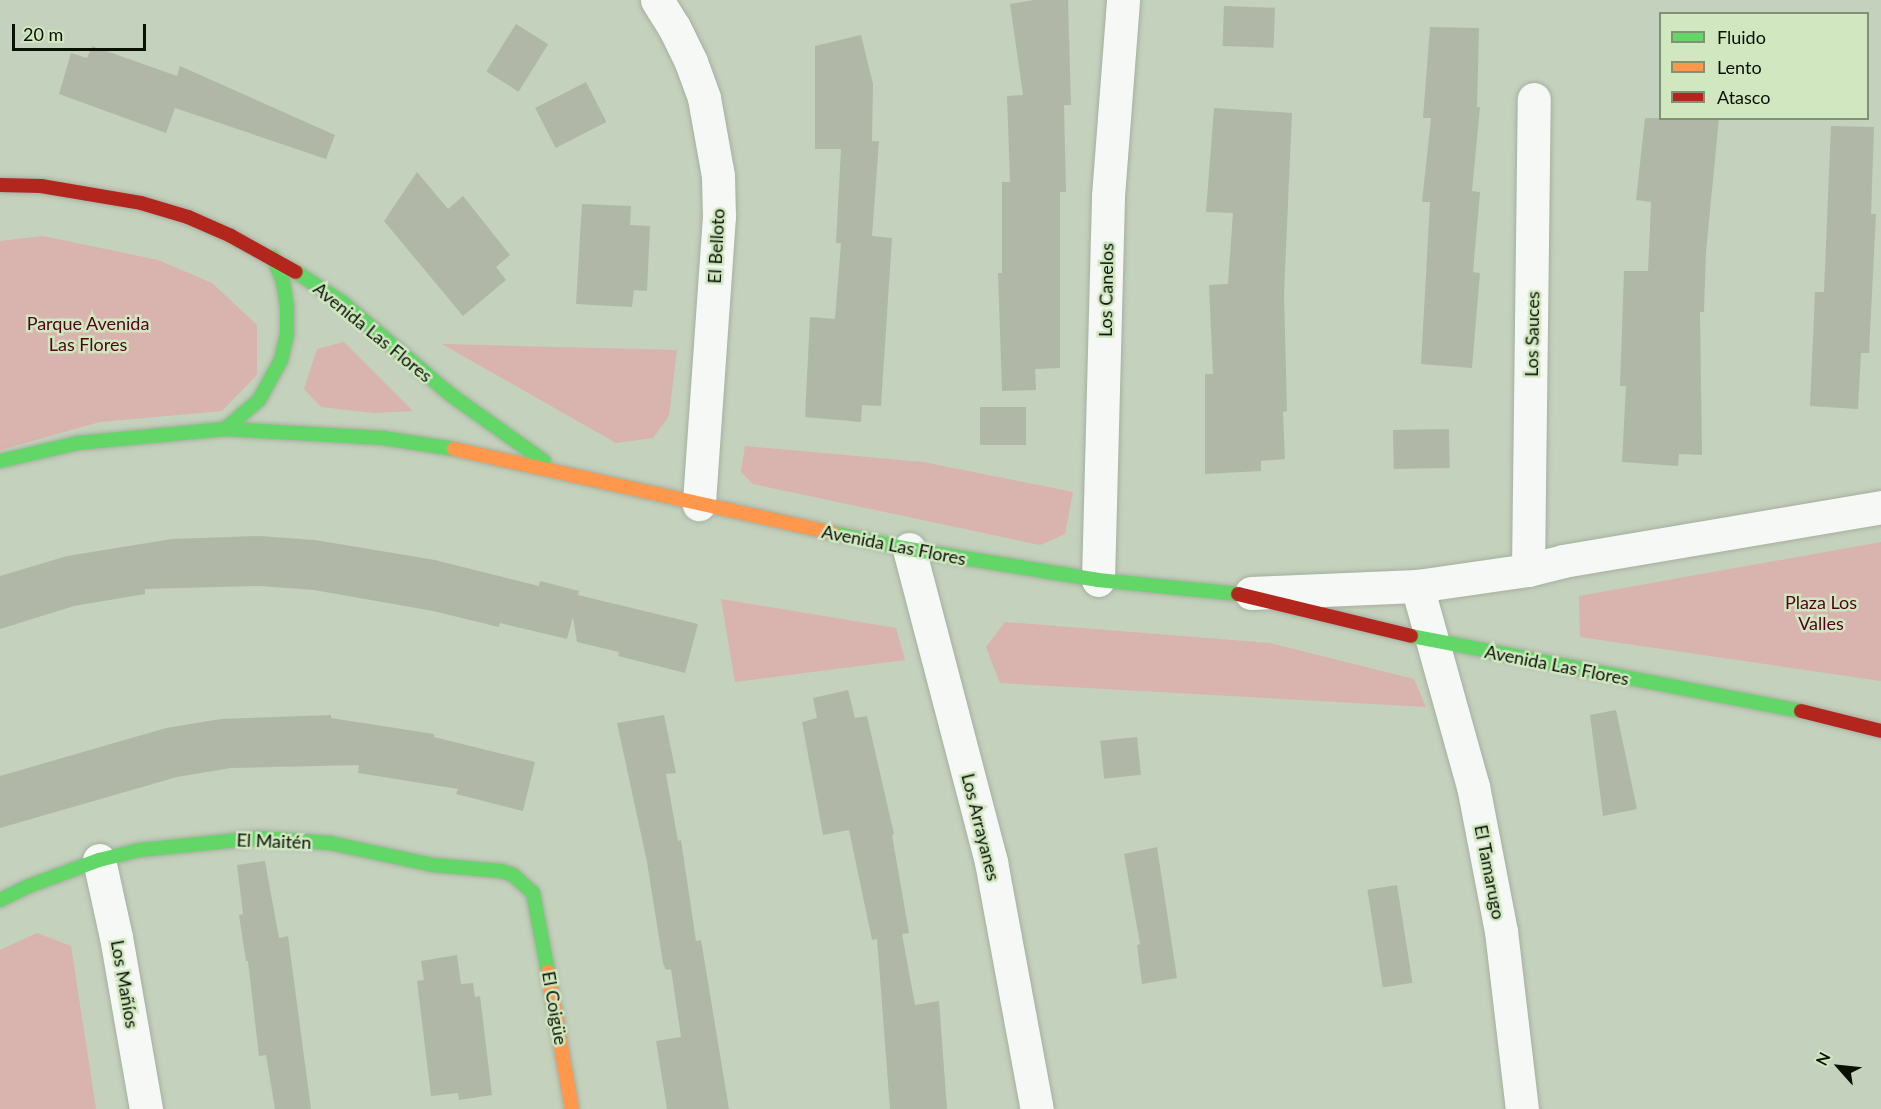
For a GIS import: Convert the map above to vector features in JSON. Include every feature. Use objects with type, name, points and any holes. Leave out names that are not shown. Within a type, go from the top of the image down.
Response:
[{"type":"street","name":"El Belloto","points":[[657,0],[687,53],[704,98],[718,176],[719,216],[699,504]]},
{"type":"street","name":"Los Canelos","points":[[1098,580],[1108,196],[1123,0]]},
{"type":"street","name":"Los Sauces","points":[[1528,570],[1534,99]]},
{"type":"street","name":"Avenida Las Flores","points":[[0,185],[94,193],[141,203],[188,218],[273,257],[342,302],[451,395],[558,470]]},
{"type":"street","points":[[225,429],[259,400],[281,360],[287,334],[287,307],[283,281],[273,257]]},
{"type":"street","name":"Avenida Las Flores","points":[[0,460],[78,443],[225,429],[383,438],[471,452],[558,470],[699,504],[909,549],[1098,580],[1234,593],[1417,586],[1528,570],[1575,559],[1881,507]]},
{"type":"street","name":"Los Arrayanes","points":[[909,549],[991,862],[1037,1109]]},
{"type":"street","name":"El Tamarugo","points":[[1417,586],[1473,786],[1501,931],[1522,1109]]},
{"type":"street","name":"Avenida Las Flores","points":[[1234,593],[1432,641],[1810,713],[1881,731]]},
{"type":"street","name":"El Maitén","points":[[0,900],[29,886],[99,860],[140,850],[220,840],[258,838],[330,843],[434,865],[501,871],[524,883],[533,893],[537,908]]},
{"type":"street","name":"Los Mañíos","points":[[99,860],[116,937],[146,1109]]},
{"type":"street","name":"El Coigüe","points":[[537,908],[572,1109]]},
{"type":"green space","name":"Parque Avenida Las Flores","points":[[43,236],[158,260],[212,283],[257,325],[257,375],[222,411],[100,422],[0,450],[0,241]]},
{"type":"green space","points":[[344,342],[413,411],[374,413],[321,407],[304,389],[317,349]]},
{"type":"green space","points":[[442,344],[677,350],[669,416],[653,438],[616,443]]},
{"type":"green space","points":[[745,446],[923,462],[1073,492],[1065,534],[1040,545],[753,484],[741,472]]},
{"type":"green space","name":"Plaza Los Valles","points":[[1881,542],[1881,681],[1580,637],[1579,596]]},
{"type":"green space","points":[[721,599],[896,628],[905,660],[735,682]]},
{"type":"green space","points":[[1005,622],[1270,643],[1414,679],[1426,707],[1000,683],[986,647]]},
{"type":"green space","points":[[37,933],[71,946],[96,1109],[0,1109],[0,950]]},
{"type":"building","points":[[1034,0],[1068,0],[1071,105],[1064,105],[1066,192],[1060,192],[1060,368],[1035,369],[1036,390],[1002,391],[998,273],[1002,273],[1002,182],[1010,182],[1007,96],[1023,95],[1010,4]]},
{"type":"building","points":[[1224,6],[1275,8],[1274,48],[1223,46]]},
{"type":"building","points":[[516,24],[548,44],[519,92],[486,71]]},
{"type":"building","points":[[1430,27],[1479,28],[1477,107],[1480,107],[1472,191],[1480,192],[1473,272],[1480,273],[1472,368],[1421,364],[1430,202],[1422,202],[1431,118],[1423,118]]},
{"type":"building","points":[[861,35],[873,84],[872,141],[879,141],[872,236],[892,238],[881,406],[862,405],[861,422],[805,417],[810,317],[835,319],[841,243],[836,243],[841,149],[815,149],[815,46]]},
{"type":"building","points":[[92,46],[177,76],[180,66],[335,135],[326,159],[175,108],[166,133],[59,94],[71,53],[87,58]]},
{"type":"building","points":[[586,82],[606,122],[556,148],[535,108]]},
{"type":"building","points":[[1214,108],[1292,113],[1284,293],[1287,411],[1283,412],[1285,459],[1261,461],[1261,471],[1205,474],[1205,374],[1213,374],[1209,285],[1228,284],[1233,213],[1206,212]]},
{"type":"building","points":[[1645,118],[1719,120],[1706,252],[1704,312],[1700,312],[1702,455],[1679,454],[1678,466],[1622,462],[1626,386],[1620,386],[1624,271],[1648,271],[1651,202],[1636,200]]},
{"type":"building","points":[[1831,126],[1874,127],[1871,214],[1876,214],[1869,353],[1861,353],[1858,409],[1810,406],[1815,292],[1824,292]]},
{"type":"building","points":[[417,172],[448,209],[463,196],[510,255],[496,267],[506,280],[463,316],[384,221]]},
{"type":"building","points":[[582,204],[631,206],[630,225],[650,226],[647,291],[634,290],[632,307],[576,304]]},
{"type":"building","points":[[980,407],[1026,407],[1026,445],[980,445]]},
{"type":"building","points":[[1449,429],[1450,468],[1394,469],[1393,430]]},
{"type":"building","points":[[259,536],[315,540],[435,560],[539,586],[540,581],[579,591],[578,595],[698,624],[685,673],[618,656],[619,652],[577,642],[573,617],[567,639],[500,623],[499,627],[433,611],[314,590],[259,586],[145,589],[145,594],[74,606],[0,629],[0,576],[67,556],[172,539]]},
{"type":"building","points":[[848,690],[855,718],[867,716],[894,834],[892,835],[909,933],[902,934],[915,1005],[939,1001],[947,1109],[890,1109],[877,939],[872,940],[849,830],[823,835],[802,722],[817,718],[813,698]]},
{"type":"building","points":[[1616,710],[1637,809],[1603,816],[1590,715]]},
{"type":"building","points":[[331,715],[331,718],[434,734],[434,737],[535,762],[523,811],[456,794],[458,789],[358,773],[359,765],[231,768],[177,777],[0,828],[0,776],[166,728],[221,719]]},
{"type":"building","points":[[664,715],[676,773],[666,774],[678,841],[681,840],[696,941],[701,940],[729,1109],[667,1109],[656,1041],[681,1037],[671,969],[666,970],[663,963],[647,862],[617,723]]},
{"type":"building","points":[[1137,737],[1141,775],[1104,779],[1100,741]]},
{"type":"building","points":[[1157,847],[1177,978],[1142,984],[1137,945],[1140,944],[1124,854]]},
{"type":"building","points":[[265,861],[279,938],[288,936],[311,1109],[275,1109],[266,1055],[259,1056],[248,961],[246,961],[239,915],[243,914],[237,865]]},
{"type":"building","points":[[1397,885],[1412,983],[1383,987],[1367,890]]},
{"type":"building","points":[[457,955],[461,984],[473,983],[475,997],[480,996],[492,1095],[459,1100],[458,1093],[431,1096],[417,981],[424,980],[421,961]]},
{"type":"traffic: fast","points":[[225,429],[259,400],[281,360],[287,334],[287,307],[283,281],[273,257]]},
{"type":"traffic: fast","points":[[296,272],[342,302],[451,395],[544,461]]},
{"type":"traffic: fast","points":[[0,461],[78,443],[225,429],[383,438],[454,449]]},
{"type":"traffic: fast","points":[[833,533],[909,549],[1098,580],[1238,594]]},
{"type":"traffic: fast","points":[[1411,636],[1801,711]]},
{"type":"traffic: fast","points":[[0,900],[29,886],[99,860],[140,850],[258,838],[330,843],[433,865],[501,871],[513,875],[533,893],[548,972]]},
{"type":"traffic: slow","points":[[454,449],[833,533]]},
{"type":"traffic: slow","points":[[548,972],[572,1109]]},
{"type":"traffic: jam","points":[[0,185],[41,186],[141,203],[188,217],[231,236],[296,272]]},
{"type":"traffic: jam","points":[[1238,594],[1411,636]]},
{"type":"traffic: jam","points":[[1801,711],[1881,731]]}]
